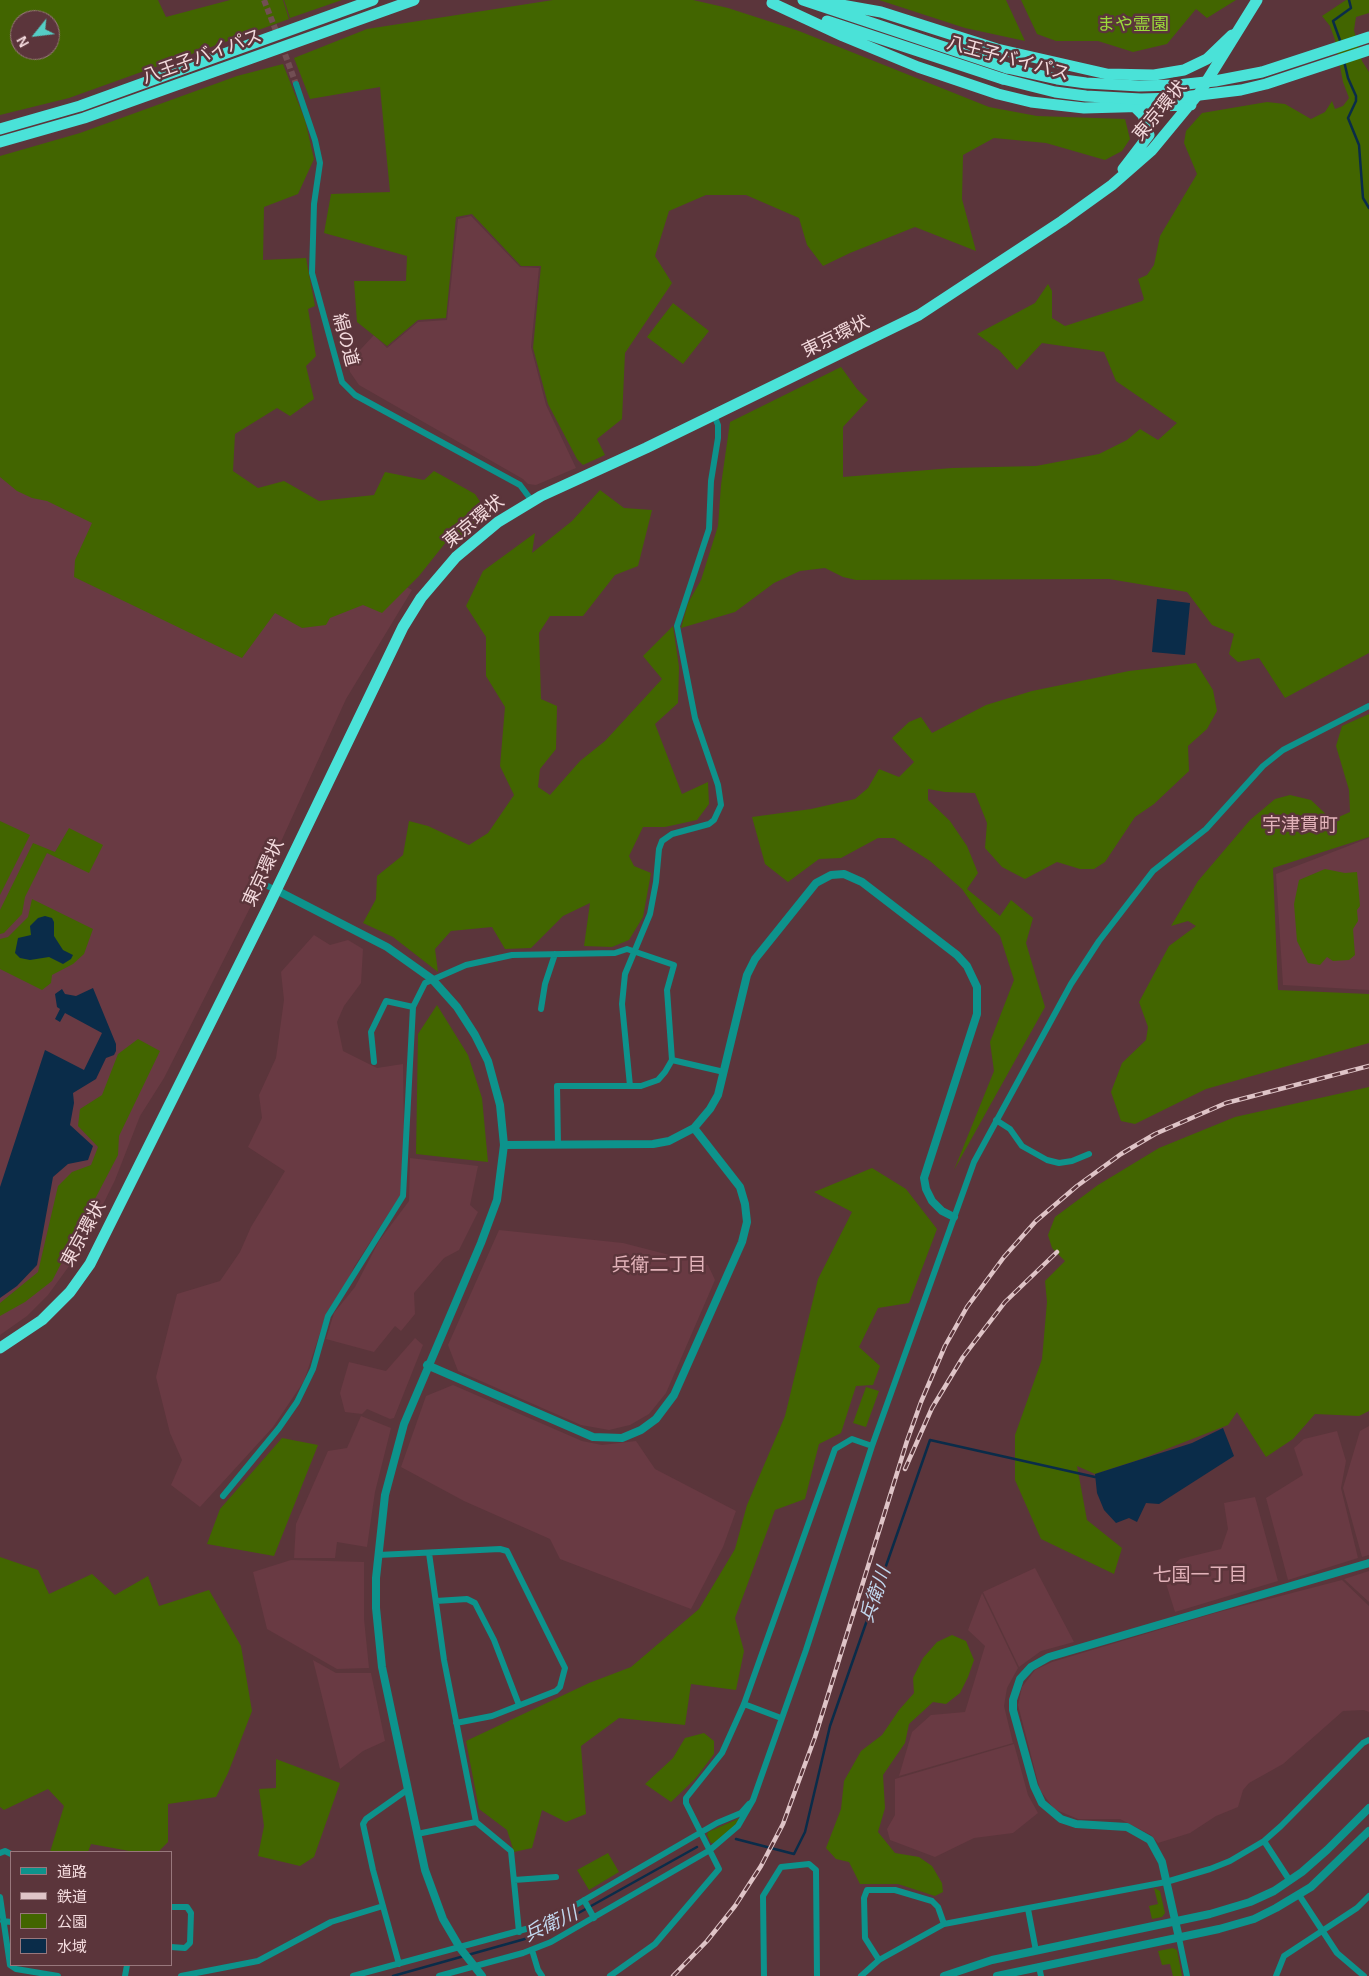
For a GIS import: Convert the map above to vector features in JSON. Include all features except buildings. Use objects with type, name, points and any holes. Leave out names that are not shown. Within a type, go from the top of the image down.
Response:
[{"type":"highway","name":"八王子バイパス","points":[[0,129],[80,106],[373,0]]},
{"type":"highway","name":"八王子バイパス","points":[[0,142],[84,118],[414,0]]},
{"type":"highway","name":"八王子バイパス","points":[[803,0],[1007,68],[1058,79],[1131,86],[1177,85],[1215,81],[1262,72],[1369,37]]},
{"type":"highway","points":[[814,0],[881,12],[997,49],[1089,71],[1122,75],[1165,74],[1183,76],[1192,81],[1200,92]]},
{"type":"highway","name":"東京環状","points":[[0,1348],[27,1332],[49,1313],[70,1292],[90,1264],[276,890],[400,634],[421,598],[436,579],[474,540],[532,501],[714,415],[918,315],[1062,221],[1112,185],[1152,150],[1200,92],[1257,0]]},
{"type":"highway","name":"八王子バイパス","points":[[766,1],[1003,79],[1055,92],[1086,96],[1175,98],[1241,90],[1266,84],[1369,50]]},
{"type":"highway","points":[[766,1],[918,67],[998,94],[1053,106],[1136,108],[1190,105]]},
{"type":"highway","points":[[1165,74],[1201,63],[1239,29]]},
{"type":"highway","points":[[1112,185],[1149,135],[1143,115],[1136,108]]},
{"type":"street","name":"絹の道","points":[[296,84],[315,140],[320,163],[314,204],[312,273],[342,382],[355,395],[520,485],[532,501]]},
{"type":"street","points":[[630,1086],[622,1004],[625,974],[633,950],[650,914],[654,899],[659,850],[662,841],[678,832],[709,824],[719,813],[721,805],[718,785],[695,718],[677,626],[709,529],[711,481],[718,438],[718,425],[714,415]]},
{"type":"street","points":[[439,1976],[472,1964],[532,1950],[711,1848],[734,1831],[745,1816],[753,1800],[872,1446],[974,1162],[1083,964],[1108,928],[1153,871],[1206,829],[1271,759],[1283,750],[1369,706]]},
{"type":"street","points":[[504,1146],[661,1142],[694,1128],[714,1103],[724,1072],[747,975],[763,946],[809,889],[822,878],[838,874],[856,878],[957,955],[967,966],[977,987],[977,1014],[924,1178],[932,1202],[942,1211],[954,1217]]},
{"type":"street","points":[[258,881],[388,947],[432,979],[466,1020],[488,1061],[500,1105],[504,1146],[501,1180],[494,1210],[427,1365],[398,1444],[385,1495],[378,1555],[376,1608],[381,1659],[417,1834],[436,1904],[461,1949],[482,1976]]},
{"type":"street","points":[[223,1496],[279,1428],[297,1402],[313,1369],[328,1316],[403,1196],[413,1007],[425,983],[488,959],[512,955],[633,950],[674,965],[667,990],[672,1060],[658,1080],[649,1084],[630,1086],[557,1086],[558,1144]]},
{"type":"street","points":[[541,1009],[545,984],[555,954]]},
{"type":"street","points":[[374,1062],[371,1032],[386,1001],[413,1007]]},
{"type":"street","points":[[672,1060],[724,1072]]},
{"type":"street","points":[[996,1120],[1010,1129],[1022,1146],[1047,1160],[1059,1162],[1072,1161],[1089,1154]]},
{"type":"street","points":[[427,1365],[593,1437],[622,1438],[641,1430],[656,1419],[674,1395],[742,1242],[747,1222],[747,1212],[740,1187],[694,1128]]},
{"type":"street","points":[[610,1976],[654,1944],[718,1870],[719,1866],[711,1848],[702,1835],[686,1802],[686,1798],[722,1753],[744,1704],[835,1449],[852,1439],[872,1446]]},
{"type":"street","points":[[378,1555],[500,1549],[509,1554],[565,1668],[558,1689],[492,1716],[456,1723]]},
{"type":"street","points":[[429,1553],[456,1723],[476,1822],[511,1851],[519,1932]]},
{"type":"street","points":[[1187,1976],[1157,1850],[1141,1834],[1122,1826],[1068,1822],[1054,1815],[1042,1803],[1034,1786],[1013,1710],[1013,1700],[1020,1679],[1031,1667],[1049,1657],[1369,1563]]},
{"type":"street","points":[[436,1601],[468,1599],[475,1603],[494,1640],[520,1705]]},
{"type":"street","points":[[744,1704],[781,1718]]},
{"type":"street","points":[[861,1976],[879,1960],[944,1924],[1166,1882],[1210,1870],[1264,1841],[1363,1743],[1369,1740]]},
{"type":"street","points":[[399,1964],[363,1824],[366,1819],[408,1790]]},
{"type":"street","points":[[353,1976],[461,1949],[519,1932],[585,1902],[741,1812],[753,1800]]},
{"type":"street","points":[[944,1976],[977,1964],[1230,1909],[1274,1891],[1290,1880],[1322,1856],[1369,1808]]},
{"type":"street","points":[[417,1834],[476,1822]]},
{"type":"street","points":[[996,1976],[1219,1930],[1254,1918],[1299,1895],[1328,1872],[1369,1831]]},
{"type":"street","points":[[1264,1841],[1290,1880]]},
{"type":"street","points":[[764,1976],[763,1896],[781,1867],[809,1864],[816,1870],[817,1976]]},
{"type":"street","points":[[514,1880],[556,1877]]},
{"type":"street","points":[[879,1960],[865,1938],[864,1898],[867,1890],[895,1890],[932,1901],[938,1907],[944,1924]]},
{"type":"street","points":[[1299,1895],[1337,1953],[1364,1976]]},
{"type":"street","points":[[1276,1976],[1284,1956],[1357,1908],[1369,1896]]},
{"type":"street","points":[[0,1897],[10,1963]]},
{"type":"street","points":[[585,1902],[593,1915]]},
{"type":"street","points":[[181,1976],[260,1960],[331,1922],[383,1906]]},
{"type":"street","points":[[172,1907],[187,1907],[191,1913],[190,1943],[185,1948],[172,1947]]},
{"type":"street","points":[[1028,1909],[1036,1951]]},
{"type":"street","points":[[3,1920],[10,1922]]},
{"type":"street","points":[[532,1950],[538,1970],[542,1976]]},
{"type":"street","points":[[11,1966],[12,1968],[58,1976]]},
{"type":"street","points":[[1040,1967],[1041,1976]]},
{"type":"shaded area","points":[[471,216],[520,267],[539,268],[531,347],[546,405],[576,468],[536,485],[528,484],[523,479],[359,385],[350,372],[348,363],[374,335],[387,348],[418,322],[447,320],[458,219]]},
{"type":"shaded area","points":[[0,359],[147,425],[327,544],[412,590],[346,699],[258,892],[164,1078],[140,1116],[115,1180],[80,1251],[48,1295],[27,1316],[0,1335]]},
{"type":"shaded area","points":[[1369,838],[1369,990],[1283,985],[1276,874]]},
{"type":"shaded area","points":[[314,935],[330,945],[348,940],[363,949],[361,983],[344,1006],[337,1022],[343,1051],[377,1068],[403,1064],[404,1135],[400,1196],[354,1267],[346,1285],[327,1312],[304,1381],[273,1427],[200,1507],[171,1485],[182,1460],[170,1433],[156,1377],[177,1294],[220,1281],[240,1252],[251,1227],[285,1171],[248,1147],[262,1118],[259,1095],[276,1058],[284,1000],[281,972]]},
{"type":"shaded area","points":[[410,1158],[478,1166],[470,1205],[478,1212],[459,1250],[444,1258],[414,1293],[415,1314],[401,1331],[395,1326],[374,1352],[326,1339],[334,1313],[355,1287],[379,1241],[409,1201]]},
{"type":"shaded area","points":[[499,1230],[623,1243],[708,1265],[715,1280],[666,1393],[649,1414],[630,1425],[609,1430],[581,1425],[458,1371],[448,1345]]},
{"type":"shaded area","points":[[415,1338],[423,1345],[394,1418],[390,1419],[367,1409],[362,1414],[345,1412],[340,1393],[349,1362],[386,1371]]},
{"type":"shaded area","points":[[453,1385],[582,1441],[602,1445],[636,1441],[655,1469],[736,1511],[723,1547],[691,1609],[560,1559],[550,1539],[464,1501],[401,1467],[426,1396]]},
{"type":"shaded area","points":[[361,1416],[391,1428],[375,1492],[367,1547],[337,1542],[335,1558],[294,1558],[296,1524],[328,1451],[347,1448]]},
{"type":"shaded area","points":[[1369,1426],[1369,1555],[1362,1557],[1343,1488],[1360,1431]]},
{"type":"shaded area","points":[[1337,1431],[1346,1461],[1341,1488],[1358,1558],[1288,1580],[1266,1498],[1303,1475],[1294,1448],[1304,1439]]},
{"type":"shaded area","points":[[1255,1497],[1278,1581],[1175,1612],[1163,1574],[1180,1559],[1221,1549],[1228,1529],[1224,1503]]},
{"type":"shaded area","points":[[291,1560],[364,1562],[364,1619],[369,1668],[337,1669],[267,1629],[253,1572]]},
{"type":"shaded area","points":[[1035,1568],[1074,1642],[1041,1651],[1019,1667],[983,1592]]},
{"type":"shaded area","points":[[1369,1571],[1369,1602],[1344,1579]]},
{"type":"shaded area","points":[[1342,1580],[1369,1606],[1369,1712],[1364,1710],[1343,1711],[1283,1764],[1249,1783],[1243,1790],[1238,1807],[1216,1816],[1190,1833],[1158,1843],[1151,1835],[1120,1819],[1078,1819],[1054,1809],[1040,1790],[1018,1705],[1022,1687],[1035,1670],[1052,1662],[1215,1613]]},
{"type":"shaded area","points":[[982,1593],[1018,1668],[1007,1688],[1004,1706],[1013,1743],[899,1776],[912,1732],[931,1715],[965,1712],[985,1646],[968,1630]]},
{"type":"shaded area","points":[[313,1660],[336,1673],[371,1673],[385,1741],[363,1751],[340,1769]]},
{"type":"shaded area","points":[[1014,1744],[1028,1795],[1038,1813],[1013,1833],[974,1838],[935,1857],[890,1840],[887,1829],[895,1815],[895,1779]]},
{"type":"green space","points":[[0,0],[158,0],[166,17],[230,0],[283,0],[289,19],[69,98],[0,115]]},
{"type":"green space","points":[[284,0],[342,0],[290,18]]},
{"type":"green space","points":[[553,0],[693,0],[728,8],[799,31],[989,107],[1037,116],[1125,119],[1130,139],[1122,151],[1105,160],[1046,143],[994,138],[963,155],[962,199],[976,251],[915,227],[823,266],[807,245],[799,218],[746,195],[706,195],[669,211],[655,256],[672,283],[625,353],[622,419],[597,439],[605,455],[583,465],[577,459],[548,404],[533,348],[541,266],[521,266],[472,214],[456,217],[446,318],[418,320],[387,346],[357,322],[354,281],[406,281],[407,256],[324,233],[331,194],[390,192],[380,87],[310,99],[294,58],[367,29]]},
{"type":"green space","points":[[879,0],[1006,0],[1025,41],[965,28]]},
{"type":"green space","name":"まや霊園","points":[[1021,0],[1236,0],[1207,18],[1196,9],[1167,44],[1133,52],[1098,41],[1056,41],[1037,34]]},
{"type":"green space","points":[[1346,0],[1369,0],[1369,13],[1356,17],[1354,30],[1362,61],[1369,72],[1369,653],[1285,698],[1259,658],[1238,662],[1229,654],[1234,634],[1212,625],[1187,592],[1109,579],[856,580],[843,577],[825,568],[800,571],[774,583],[735,612],[681,628],[688,603],[701,580],[718,526],[721,485],[730,422],[841,367],[857,389],[868,400],[843,427],[843,477],[952,468],[1036,466],[1099,454],[1127,440],[1140,429],[1158,440],[1177,423],[1116,381],[1104,352],[1042,343],[1017,370],[999,350],[977,334],[1035,303],[1048,284],[1052,291],[1052,318],[1065,326],[1142,301],[1144,299],[1138,279],[1147,275],[1154,265],[1160,236],[1197,174],[1184,143],[1186,131],[1202,113],[1267,102],[1285,104],[1311,119],[1325,112],[1332,101],[1335,109],[1343,106],[1349,98],[1343,82],[1335,40],[1330,26],[1322,16]]},
{"type":"green space","points":[[283,64],[305,120],[314,159],[298,194],[264,207],[263,260],[306,258],[315,306],[308,309],[316,356],[306,366],[314,399],[290,416],[277,408],[235,434],[233,471],[258,488],[284,481],[319,501],[374,495],[385,472],[424,480],[434,471],[475,494],[489,515],[462,537],[450,537],[419,576],[382,613],[363,605],[330,618],[326,625],[302,628],[275,613],[242,658],[74,577],[75,560],[92,523],[47,501],[32,498],[17,491],[0,477],[0,156],[80,133],[237,76]]},
{"type":"green space","points":[[673,303],[709,331],[683,364],[647,337]]},
{"type":"green space","points":[[600,490],[624,508],[652,510],[638,566],[615,575],[583,616],[550,616],[539,633],[541,699],[557,706],[556,749],[540,769],[538,787],[550,795],[580,761],[605,741],[662,679],[643,656],[673,626],[679,667],[678,703],[655,724],[682,794],[708,782],[709,804],[697,820],[665,827],[643,827],[629,856],[634,866],[651,873],[643,917],[629,940],[612,947],[584,946],[590,903],[563,916],[531,948],[505,949],[492,927],[451,931],[435,949],[438,972],[393,937],[363,923],[376,899],[377,876],[403,855],[409,821],[428,826],[469,845],[488,833],[514,795],[500,766],[505,707],[486,676],[486,637],[466,606],[483,571],[535,533],[532,553],[572,521]]},
{"type":"green space","points":[[1196,663],[1213,690],[1217,711],[1207,729],[1188,746],[1189,771],[1154,804],[1135,817],[1105,862],[1094,869],[1080,869],[1057,862],[1025,879],[1002,867],[985,848],[987,823],[975,793],[945,792],[928,789],[928,800],[950,821],[967,846],[978,873],[967,889],[1000,916],[1011,900],[1033,918],[1026,943],[1045,1007],[954,1170],[994,1071],[990,1042],[1014,980],[1000,936],[978,912],[962,889],[930,861],[894,838],[878,838],[841,858],[819,859],[788,882],[765,864],[752,817],[811,809],[855,799],[868,788],[879,769],[899,777],[914,762],[892,738],[909,722],[921,717],[932,733],[986,705],[1032,691],[1129,671]]},
{"type":"green space","points":[[1369,714],[1369,837],[1273,868],[1278,990],[1369,994],[1369,1043],[1206,1089],[1135,1124],[1121,1121],[1111,1092],[1122,1063],[1146,1040],[1148,1027],[1139,1002],[1169,946],[1196,926],[1188,921],[1171,926],[1198,881],[1250,820],[1275,799],[1290,795],[1311,800],[1332,820],[1350,812],[1349,790],[1336,746],[1342,726]]},
{"type":"green space","points":[[0,821],[30,835],[0,895]]},
{"type":"green space","points":[[69,828],[103,845],[89,873],[47,853],[25,897],[22,914],[4,933],[0,934],[0,910],[33,843],[55,852]]},
{"type":"green space","points":[[1325,869],[1345,873],[1357,872],[1360,906],[1357,910],[1358,921],[1353,929],[1355,955],[1349,960],[1333,961],[1327,957],[1320,965],[1308,963],[1297,941],[1294,904],[1299,880]]},
{"type":"green space","points":[[32,899],[93,929],[84,954],[73,964],[52,975],[51,983],[42,990],[0,969],[0,939],[8,937],[28,917]]},
{"type":"green space","points":[[437,1005],[468,1055],[482,1098],[488,1162],[416,1154],[418,1034]]},
{"type":"green space","points":[[138,1039],[160,1051],[119,1136],[118,1155],[52,1281],[25,1302],[0,1316],[0,1303],[38,1272],[58,1186],[72,1172],[91,1165],[98,1147],[78,1126],[80,1109],[102,1095],[118,1054]]},
{"type":"green space","points":[[1369,1087],[1369,1411],[1359,1416],[1315,1414],[1293,1439],[1266,1457],[1237,1412],[1228,1425],[1141,1459],[1095,1474],[1077,1466],[1087,1520],[1122,1548],[1114,1574],[1041,1539],[1015,1480],[1015,1435],[1042,1359],[1047,1302],[1045,1281],[1065,1261],[1052,1248],[1048,1235],[1055,1217],[1098,1185],[1159,1148],[1235,1117]]},
{"type":"green space","points":[[872,1168],[906,1189],[937,1229],[909,1303],[878,1308],[859,1347],[880,1366],[873,1385],[856,1386],[841,1433],[819,1444],[805,1499],[775,1510],[735,1618],[744,1651],[736,1690],[691,1684],[685,1725],[619,1718],[581,1746],[586,1814],[566,1822],[542,1810],[532,1848],[514,1852],[507,1830],[479,1809],[466,1741],[589,1683],[631,1667],[699,1609],[735,1549],[747,1505],[785,1416],[818,1279],[852,1212],[814,1192]]},
{"type":"green space","points":[[866,1387],[879,1391],[866,1427],[853,1423]]},
{"type":"green space","points":[[282,1438],[318,1445],[274,1556],[207,1544],[220,1509]]},
{"type":"green space","points":[[0,1557],[38,1570],[49,1594],[92,1574],[115,1595],[148,1576],[159,1606],[209,1590],[241,1646],[252,1711],[228,1773],[216,1797],[168,1804],[168,1842],[159,1851],[130,1851],[91,1844],[88,1851],[50,1851],[64,1806],[48,1789],[4,1810],[0,1807]]},
{"type":"green space","points":[[952,1635],[966,1641],[974,1660],[968,1677],[960,1693],[946,1704],[933,1702],[909,1724],[905,1743],[883,1775],[885,1808],[878,1832],[895,1853],[919,1857],[932,1866],[942,1883],[943,1892],[935,1896],[898,1884],[860,1884],[849,1862],[836,1859],[826,1848],[841,1809],[844,1781],[861,1751],[882,1735],[899,1710],[914,1693],[913,1678],[923,1658],[937,1642]]},
{"type":"green space","points":[[704,1733],[714,1741],[714,1754],[695,1779],[671,1802],[645,1784],[673,1758],[685,1738]]},
{"type":"green space","points":[[276,1759],[340,1783],[314,1857],[300,1866],[258,1856],[264,1826],[259,1789],[276,1788]]},
{"type":"green space","points":[[740,1818],[732,1829],[715,1843],[711,1843],[707,1835],[708,1832]]},
{"type":"green space","points":[[608,1853],[619,1872],[589,1890],[577,1870]]},
{"type":"green space","points":[[1154,1888],[1160,1891],[1165,1913],[1162,1917],[1152,1919],[1149,1906],[1158,1904]]},
{"type":"green space","points":[[1173,1948],[1177,1950],[1182,1976],[1173,1976],[1170,1964],[1162,1965],[1158,1951]]},
{"type":"water","points":[[1157,599],[1190,603],[1185,655],[1152,652]]},
{"type":"water","points":[[45,916],[52,918],[54,922],[54,936],[63,950],[73,955],[71,959],[63,964],[49,957],[30,960],[20,958],[15,953],[18,938],[31,935],[30,926],[38,918]]},
{"type":"water","points":[[93,988],[116,1044],[116,1051],[114,1055],[106,1058],[96,1079],[73,1093],[74,1103],[70,1125],[93,1146],[88,1160],[68,1164],[53,1177],[37,1265],[17,1286],[0,1298],[0,1187],[45,1050],[84,1070],[102,1033],[65,1013],[60,1022],[55,1019],[60,1009],[57,1007],[55,994],[62,989],[65,994],[76,996]]},
{"type":"water","points":[[1223,1428],[1234,1456],[1159,1504],[1146,1503],[1137,1522],[1129,1518],[1116,1523],[1104,1510],[1097,1493],[1095,1474],[1192,1443]]},
{"type":"waterway","points":[[1341,43],[1333,21],[1351,8],[1349,0]]},
{"type":"waterway","points":[[1344,61],[1348,78],[1356,96],[1356,101],[1348,118],[1359,145],[1363,198],[1369,208]]},
{"type":"waterway","name":"兵衛川","points":[[736,1839],[794,1854],[805,1832],[830,1726],[930,1440],[1095,1477]]},
{"type":"waterway","name":"兵衛川","points":[[393,1976],[539,1935],[697,1847]]},
{"type":"tunnel","points":[[264,0],[278,36]]},
{"type":"tunnel","points":[[282,46],[296,84]]},
{"type":"railway","points":[[673,1976],[707,1941],[735,1906],[761,1866],[783,1824],[815,1737],[907,1441],[921,1402],[945,1346],[967,1307],[1004,1257],[1036,1221],[1077,1186],[1121,1154],[1155,1134],[1226,1103],[1369,1066]]},
{"type":"railway","points":[[905,1469],[932,1408],[963,1357],[1005,1302],[1057,1252]]},
{"type":"district","name":"宇津貫町","points":[[1300,826]]},
{"type":"district","name":"兵衛二丁目","points":[[659,1266]]},
{"type":"district","name":"七国一丁目","points":[[1200,1576]]}]
